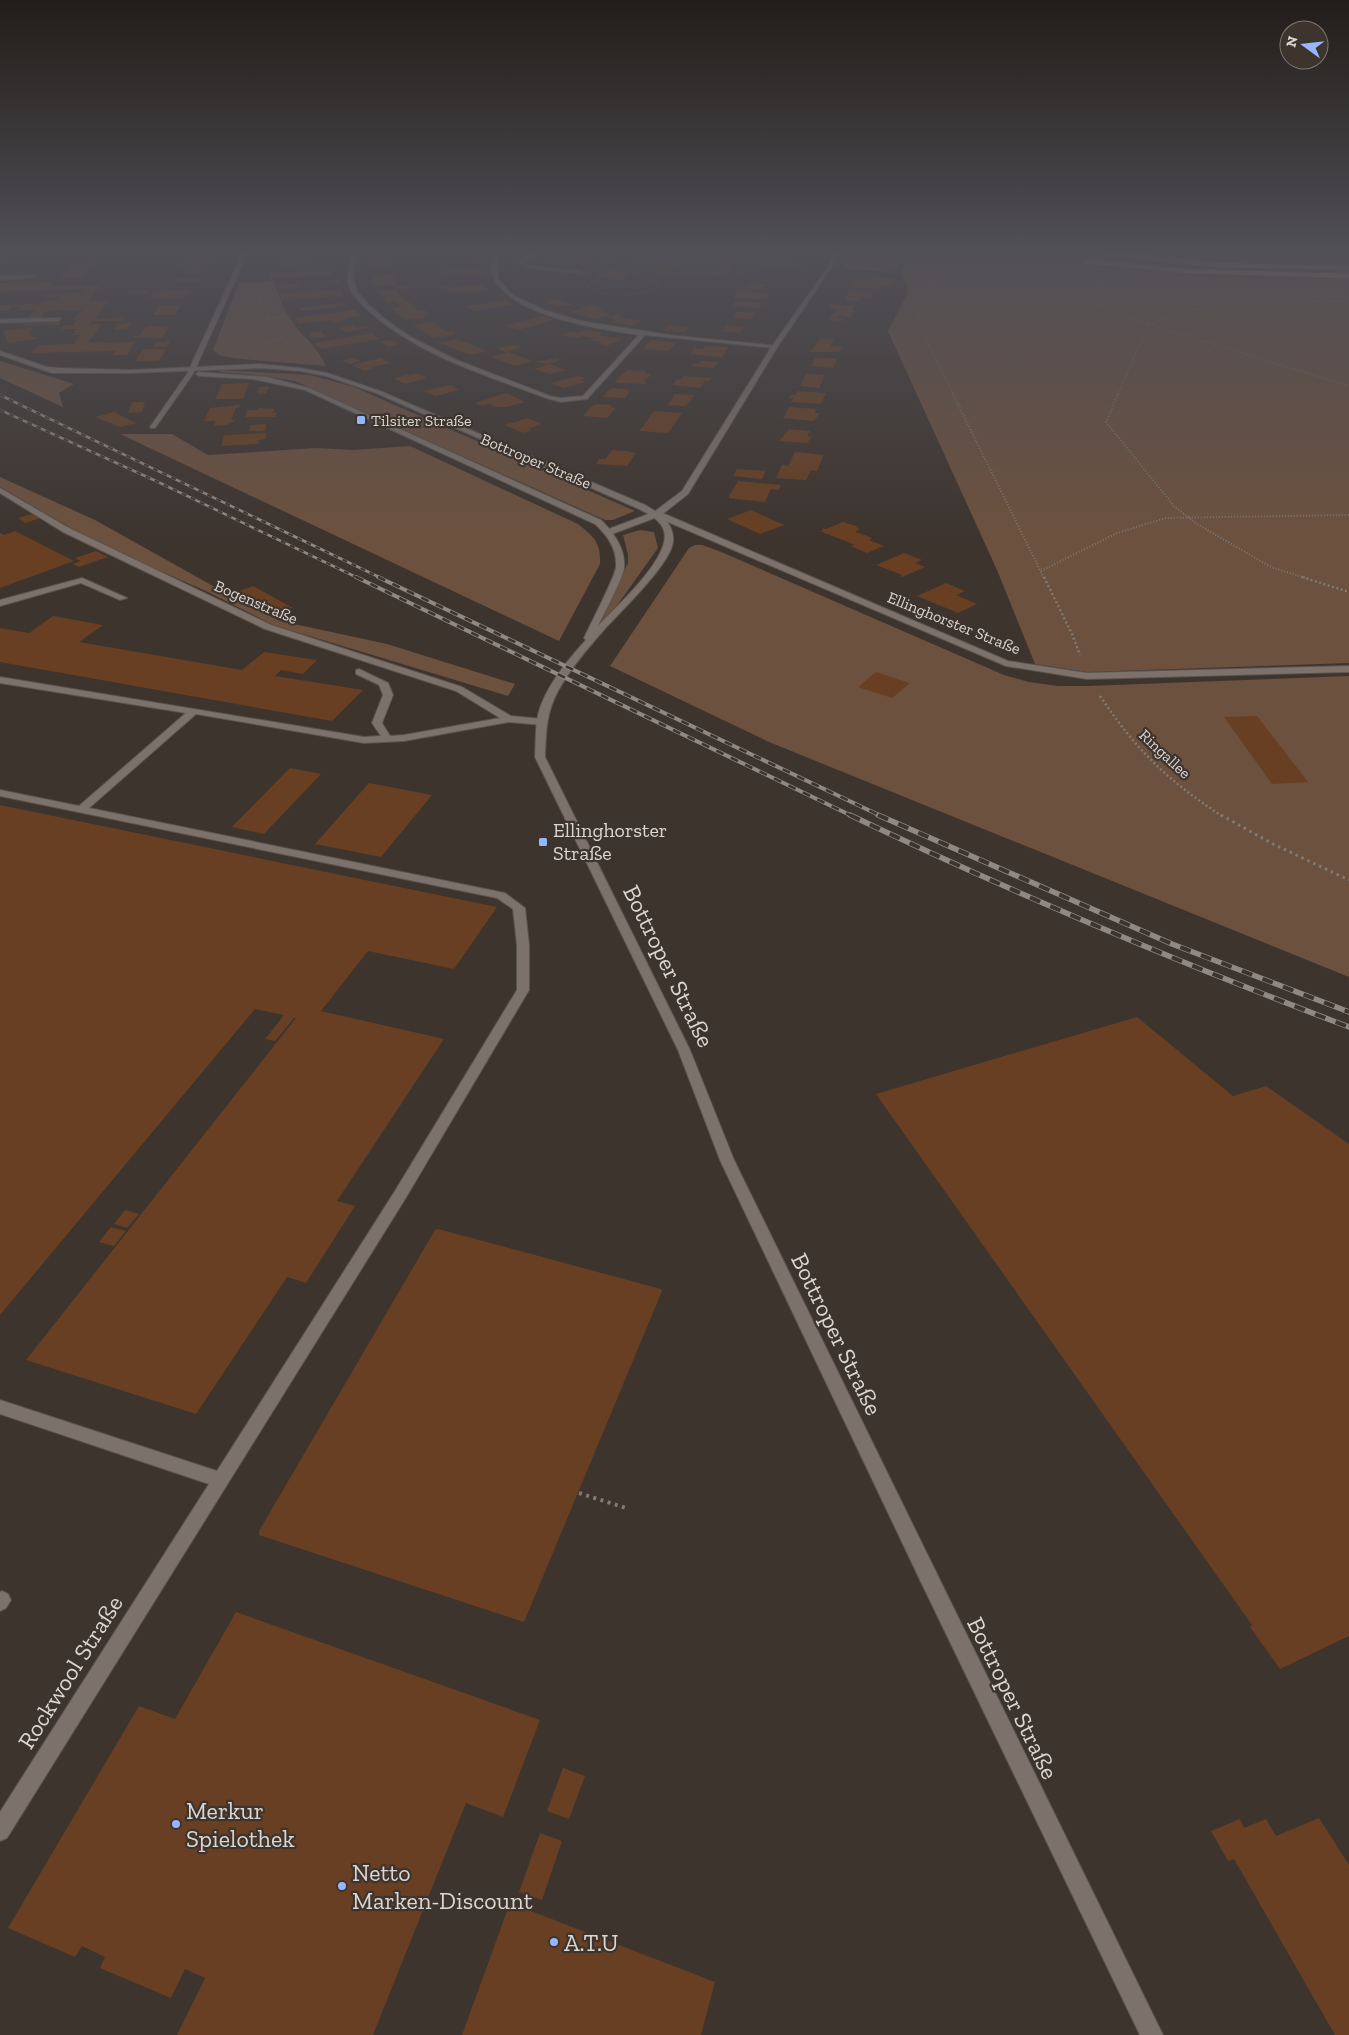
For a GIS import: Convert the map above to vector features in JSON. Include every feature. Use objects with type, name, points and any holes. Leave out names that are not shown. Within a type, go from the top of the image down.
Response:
[{"type":"street","points":[[153,427],[191,371],[202,347]]},
{"type":"street","points":[[423,347],[548,397],[561,400],[585,398],[631,347]]},
{"type":"street","points":[[609,532],[657,514],[685,492],[774,347]]},
{"type":"street","points":[[0,353],[57,373],[79,376],[130,377],[191,371]]},
{"type":"street","name":"Bottroper Straße","points":[[191,371],[228,365],[318,372],[350,382],[378,392],[657,514],[668,529],[669,545],[650,575],[583,649],[558,683],[545,708],[542,722],[540,757],[684,1050],[727,1160],[927,1576],[1152,2035]]},
{"type":"street","name":"Bottroper Straße","points":[[191,371],[280,380],[306,389],[598,522],[609,532],[617,546],[620,569],[583,649]]},
{"type":"street","name":"Bogenstraße","points":[[0,490],[66,530],[268,627],[458,689],[509,719]]},
{"type":"street","name":"Ellinghorster Straße","points":[[657,514],[1006,663],[1087,676],[1349,668]]},
{"type":"street","points":[[0,603],[82,580],[123,598]]},
{"type":"street","points":[[359,672],[383,683],[388,695],[377,724],[388,740]]},
{"type":"street","points":[[0,680],[364,740],[388,740],[509,719],[542,722]]},
{"type":"street","points":[[82,809],[194,711]]},
{"type":"street","name":"Rockwool Straße","points":[[0,793],[502,895],[519,908],[523,945],[524,990],[400,1195],[0,1831]]},
{"type":"street","points":[[0,1407],[219,1480]]},
{"type":"path","points":[[292,347],[323,364],[318,372]]},
{"type":"path","name":"Ringallee","points":[[929,347],[1072,634],[1087,676],[1125,732],[1156,766],[1190,793],[1241,827],[1304,860],[1349,880]]},
{"type":"path","points":[[1138,347],[1106,422],[1174,506],[1188,518],[1271,567],[1328,587],[1349,592]]},
{"type":"path","points":[[1222,347],[1349,386]]},
{"type":"path","points":[[1041,571],[1119,531],[1145,522],[1166,518],[1349,515]]},
{"type":"path","points":[[579,1493],[626,1508]]},
{"type":"shaded area","points":[[214,347],[315,347],[326,366],[242,359],[221,356],[213,350]]},
{"type":"shaded area","points":[[895,347],[1349,347],[1349,663],[1087,672],[1035,664],[997,570]]},
{"type":"shaded area","points":[[0,361],[74,384],[59,393],[63,407],[0,378]]},
{"type":"shaded area","points":[[220,370],[310,375],[354,387],[635,511],[613,520],[605,520],[295,381],[267,376],[219,372]]},
{"type":"shaded area","points":[[120,434],[172,434],[208,455],[316,448],[353,450],[410,446],[578,524],[598,545],[600,564],[559,641]]},
{"type":"shaded area","points":[[0,477],[95,520],[280,621],[387,644],[515,684],[508,696],[273,625],[208,592],[97,543],[0,487]]},
{"type":"shaded area","points":[[640,530],[654,532],[658,548],[601,628],[595,626],[628,563],[623,535]]},
{"type":"shaded area","points":[[695,545],[702,545],[719,551],[1004,675],[1029,682],[1058,686],[1088,686],[1349,676],[1349,977],[769,742],[610,666],[689,548]]},
{"type":"building","points":[[36,347],[132,347],[127,355],[113,355],[116,351],[31,353]]},
{"type":"building","points":[[450,347],[477,347],[487,351],[471,355]]},
{"type":"building","points":[[503,347],[522,347],[506,352],[498,348]]},
{"type":"building","points":[[645,347],[672,347],[669,351],[643,349]]},
{"type":"building","points":[[705,347],[728,347],[722,357],[690,354],[694,348],[703,349]]},
{"type":"building","points":[[814,347],[842,347],[839,352],[810,352]]},
{"type":"building","points":[[144,349],[166,349],[159,361],[136,361]]},
{"type":"building","points":[[508,352],[533,361],[515,366],[491,357]]},
{"type":"building","points":[[354,358],[361,361],[350,364],[342,361]]},
{"type":"building","points":[[381,358],[391,363],[370,367],[374,369],[365,371],[352,365]]},
{"type":"building","points":[[557,358],[561,360],[547,364],[534,362]]},
{"type":"building","points":[[815,358],[837,359],[833,368],[811,366]]},
{"type":"building","points":[[701,361],[718,362],[714,368],[691,366],[693,363],[699,364]]},
{"type":"building","points":[[550,364],[566,370],[550,374],[534,369]]},
{"type":"building","points":[[628,370],[646,371],[645,373],[651,375],[645,380],[646,384],[617,383],[616,380],[620,379],[618,378]]},
{"type":"building","points":[[417,373],[428,378],[405,384],[393,378]]},
{"type":"building","points":[[806,374],[825,375],[819,388],[800,386]]},
{"type":"building","points":[[578,376],[585,378],[579,380],[585,382],[563,388],[550,383]]},
{"type":"building","points":[[684,376],[712,378],[710,381],[705,381],[700,388],[672,385],[677,379],[682,379]]},
{"type":"building","points":[[249,383],[243,399],[215,399],[222,384]]},
{"type":"building","points":[[450,385],[459,390],[436,396],[423,391]]},
{"type":"building","points":[[259,387],[269,387],[266,393],[257,394]]},
{"type":"building","points":[[611,388],[629,389],[627,391],[630,391],[625,398],[602,397]]},
{"type":"building","points":[[798,391],[826,393],[821,404],[791,402],[793,398],[789,398]]},
{"type":"building","points":[[506,393],[525,402],[506,407],[497,407],[489,404],[482,406],[475,403]]},
{"type":"building","points":[[675,394],[695,395],[686,406],[668,405]]},
{"type":"building","points":[[132,402],[145,402],[142,412],[128,413]]},
{"type":"building","points":[[597,404],[612,405],[610,407],[616,408],[607,418],[583,416],[592,406]]},
{"type":"building","points":[[240,405],[239,408],[236,408],[231,420],[234,420],[233,422],[228,425],[213,426],[216,421],[204,421],[210,408]]},
{"type":"building","points":[[789,407],[816,409],[815,413],[820,413],[814,421],[783,418]]},
{"type":"building","points":[[258,408],[274,409],[273,413],[277,412],[275,417],[245,417],[247,410],[257,410]]},
{"type":"building","points":[[654,411],[682,413],[668,433],[639,431]]},
{"type":"building","points":[[114,412],[136,423],[120,427],[95,417]]},
{"type":"building","points":[[528,418],[542,424],[523,433],[505,425]]},
{"type":"building","points":[[266,424],[265,431],[249,431],[250,425]]},
{"type":"building","points":[[789,429],[810,431],[807,436],[812,437],[807,443],[779,441]]},
{"type":"building","points":[[266,433],[265,439],[259,440],[258,444],[221,446],[224,435]]},
{"type":"building","points":[[612,450],[636,453],[627,466],[596,464],[599,459],[605,459]]},
{"type":"building","points":[[795,452],[824,455],[817,471],[811,470],[806,480],[776,478],[782,465],[788,466]]},
{"type":"building","points":[[737,469],[766,471],[762,479],[733,476]]},
{"type":"building","points":[[738,481],[781,485],[779,490],[771,489],[765,502],[728,498]]},
{"type":"building","points":[[751,510],[784,525],[760,534],[727,519]]},
{"type":"building","points":[[32,514],[40,518],[25,523],[18,518]]},
{"type":"building","points":[[843,522],[859,527],[856,527],[860,529],[855,532],[868,536],[872,538],[869,540],[884,546],[867,553],[851,546],[855,545],[820,531],[823,530],[822,528],[826,529]]},
{"type":"building","points":[[15,531],[74,561],[0,588],[0,533],[4,535]]},
{"type":"building","points":[[96,551],[108,557],[79,567],[73,564],[81,561],[75,558]]},
{"type":"building","points":[[904,553],[922,560],[915,563],[925,567],[902,577],[900,576],[902,575],[876,565]]},
{"type":"building","points":[[946,583],[965,591],[956,595],[977,604],[958,613],[917,596]]},
{"type":"building","points":[[253,586],[293,608],[272,616],[232,594]]},
{"type":"building","points":[[53,616],[103,625],[79,642],[242,670],[264,652],[317,660],[303,674],[281,670],[275,676],[363,690],[332,721],[0,662],[0,628],[29,633]]},
{"type":"building","points":[[876,672],[910,683],[892,698],[858,687]]},
{"type":"building","points":[[1257,716],[1308,782],[1272,784],[1224,717]]},
{"type":"building","points":[[290,768],[321,774],[264,834],[232,827]]},
{"type":"building","points":[[369,783],[432,795],[381,857],[315,844]]},
{"type":"building","points":[[0,805],[497,907],[454,969],[368,951],[321,1011],[444,1039],[337,1201],[355,1206],[306,1283],[287,1277],[196,1414],[26,1360],[296,1018],[275,1041],[265,1039],[284,1015],[255,1009],[0,1315]]},
{"type":"building","points":[[1137,1017],[1233,1096],[1266,1086],[1349,1144],[1349,1636],[1280,1669],[1250,1627],[1252,1625],[876,1094]]},
{"type":"building","points":[[125,1210],[139,1214],[127,1228],[114,1224]]},
{"type":"building","points":[[111,1227],[126,1231],[114,1246],[99,1242]]},
{"type":"building","points":[[438,1229],[661,1289],[662,1291],[524,1622],[259,1535],[259,1531],[435,1230]]},
{"type":"building","points":[[236,1612],[540,1720],[503,1817],[466,1803],[373,2035],[177,2035],[205,1978],[185,1969],[171,1998],[100,1968],[105,1957],[82,1946],[75,1957],[8,1928],[139,1706],[175,1719]]},
{"type":"building","points":[[563,1768],[585,1776],[569,1819],[547,1811]]},
{"type":"building","points":[[1319,1818],[1349,1865],[1349,2035],[1335,2035],[1234,1859],[1228,1861],[1211,1831],[1240,1819],[1244,1828],[1266,1819],[1276,1836]]},
{"type":"building","points":[[540,1833],[562,1841],[542,1900],[519,1892]]},
{"type":"building","name":"A.T.U","points":[[510,1903],[715,1982],[701,2035],[462,2035]]},
{"type":"railway","points":[[0,395],[381,578]]},
{"type":"railway","points":[[0,410],[156,481],[358,578]]},
{"type":"railway","points":[[356,577],[852,816]]},
{"type":"railway","points":[[378,577],[881,816]]},
{"type":"railway","points":[[850,815],[973,872],[1097,926],[1349,1027]]},
{"type":"railway","points":[[878,815],[1172,944],[1349,1012]]},
{"type":"place","name":"Tilsiter Straße","points":[[361,420]]},
{"type":"place","name":"Ellinghorster Straße","points":[[543,842]]},
{"type":"place","name":"Merkur Spielothek","points":[[176,1824]]},
{"type":"place","name":"Netto Marken-Discount","points":[[342,1886]]},
{"type":"place","name":"A.T.U","points":[[554,1942]]}]
